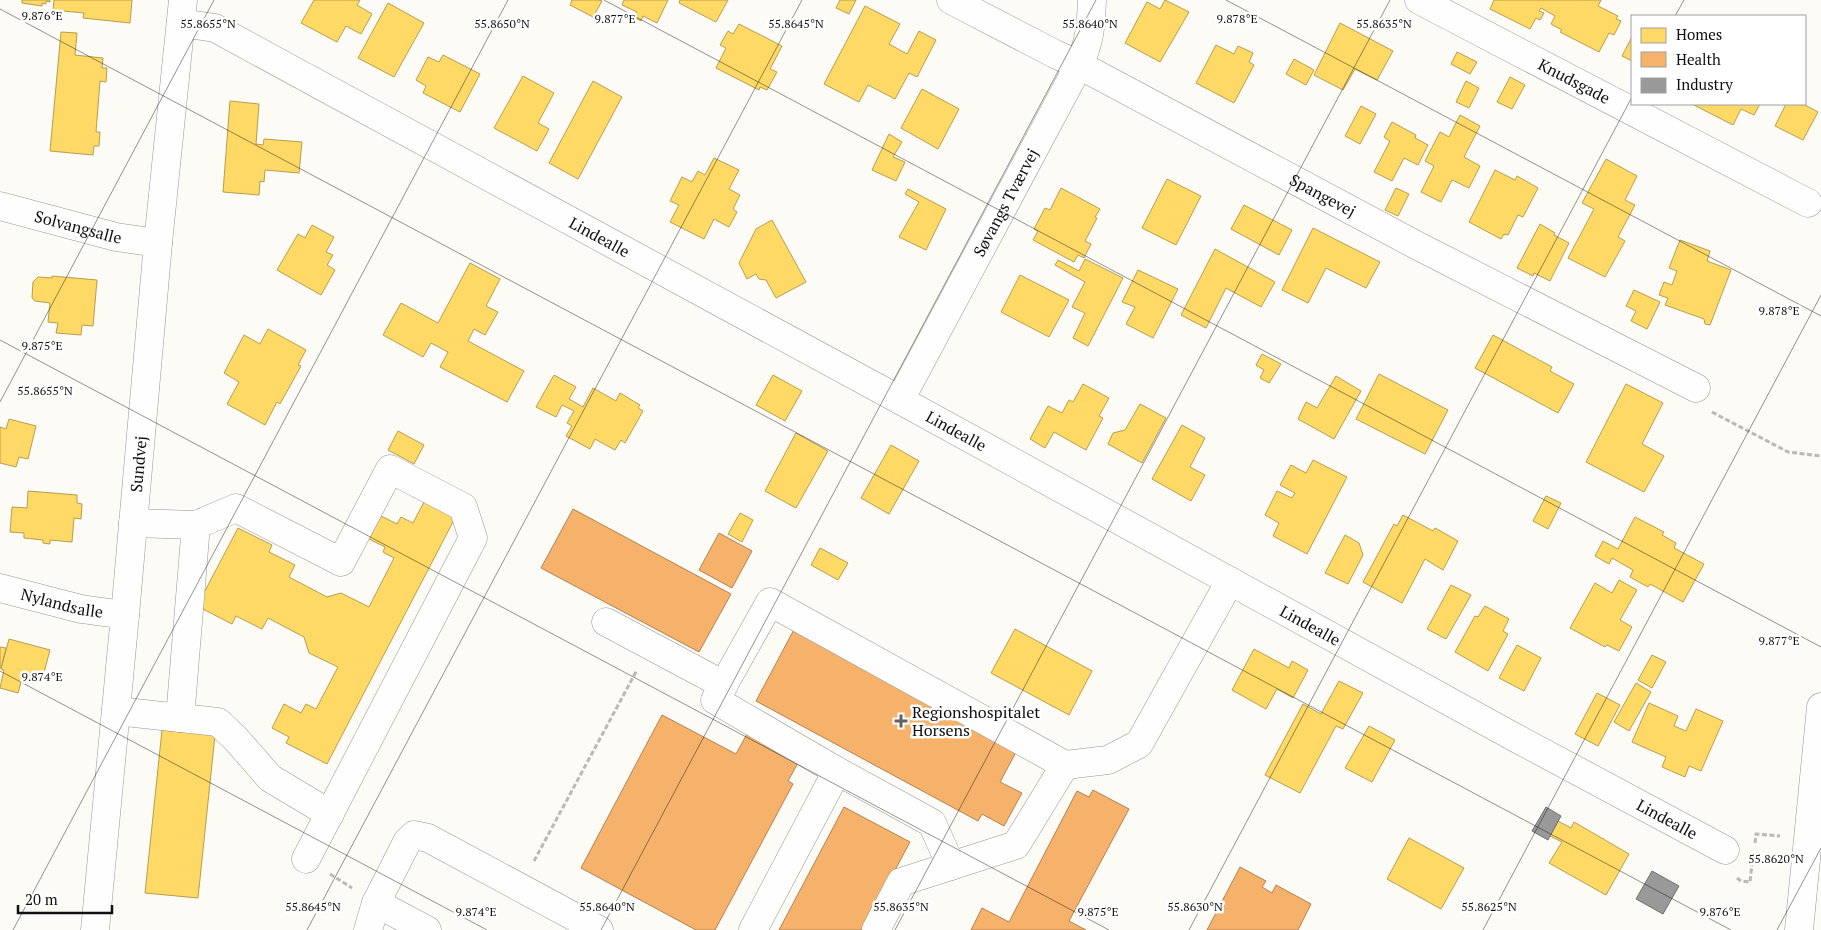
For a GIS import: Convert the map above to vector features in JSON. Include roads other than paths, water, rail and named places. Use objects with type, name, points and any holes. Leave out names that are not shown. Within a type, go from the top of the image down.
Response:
[{"type":"street","name":"Spangevej","points":[[951,0],[1079,65],[1418,246],[1696,388]]},
{"type":"street","name":"Søvangs Tværvej","points":[[900,400],[1079,65],[1089,40],[1092,0]]},
{"type":"street","name":"Knudsgade","points":[[1419,0],[1808,203]]},
{"type":"street","name":"Sundvej","points":[[95,930],[158,243],[182,12]]},
{"type":"street","name":"Lindealle","points":[[182,12],[215,28],[900,400],[1514,737],[1725,850]]},
{"type":"street","name":"Solvangsalle","points":[[0,206],[116,237],[158,243]]},
{"type":"street","points":[[133,522],[196,525],[236,508],[341,562],[390,469],[463,507],[473,538],[306,859]]},
{"type":"street","points":[[180,718],[196,525]]},
{"type":"street","points":[[951,866],[932,823],[715,700],[770,602],[1065,765],[1108,760],[1138,744],[1230,581]]},
{"type":"street","name":"Nylandsalle","points":[[0,588],[81,609],[125,615]]},
{"type":"street","points":[[606,622],[724,685]]},
{"type":"street","points":[[1799,930],[1821,707]]},
{"type":"street","points":[[116,711],[218,722],[236,739],[270,778],[330,814]]},
{"type":"street","points":[[876,930],[901,882],[1016,845],[1065,765]]},
{"type":"street","points":[[753,930],[838,771]]},
{"type":"street","points":[[368,930],[376,903],[407,842],[414,835],[428,838],[598,930]]},
{"type":"street","points":[[376,903],[427,930]]},
{"type":"place","name":"Regionshospitalet Horsens","points":[[901,721]]}]
